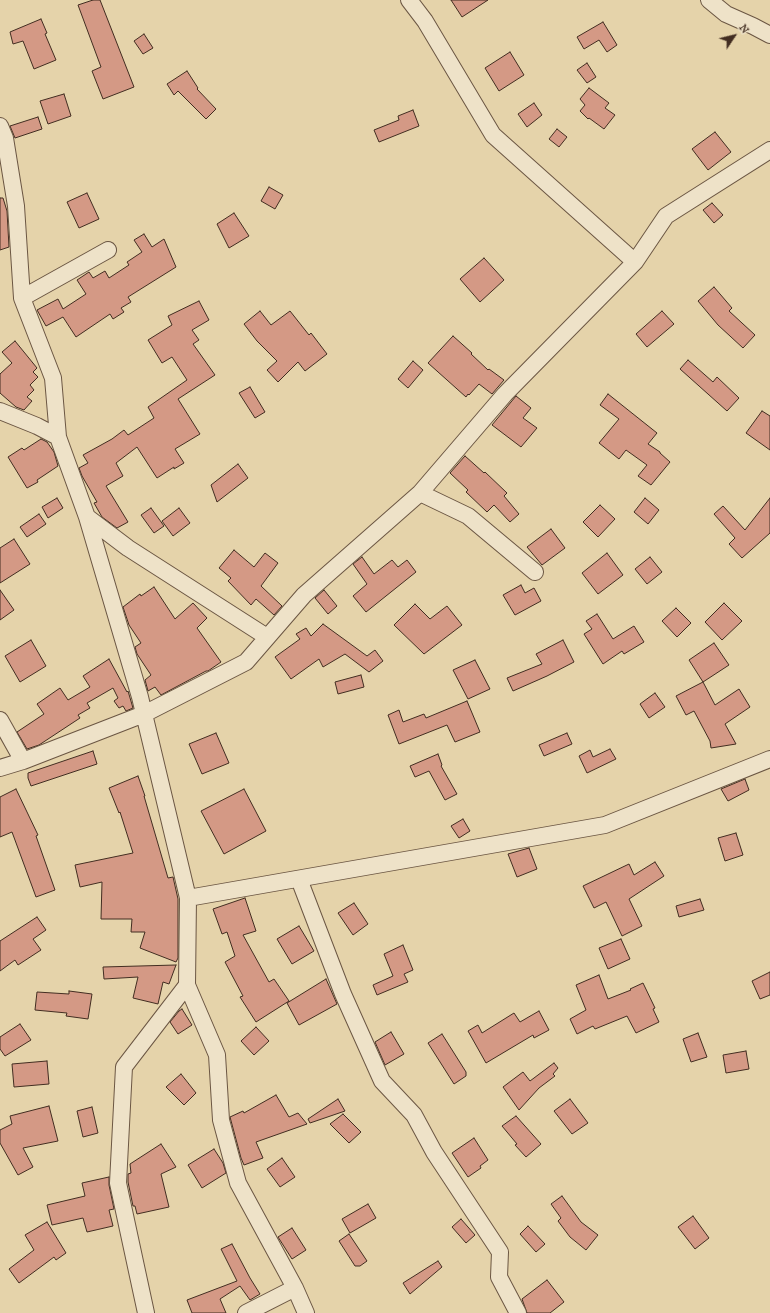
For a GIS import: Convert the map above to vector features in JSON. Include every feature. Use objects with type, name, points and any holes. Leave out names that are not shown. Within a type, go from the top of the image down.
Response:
[{"type":"street","points":[[409,0],[425,21],[493,135],[636,262]]},
{"type":"street","points":[[709,0],[726,14],[770,35]]},
{"type":"street","points":[[0,126],[5,138],[16,206],[22,298],[53,378],[58,437],[87,517],[144,714],[188,898],[187,985],[218,1055],[221,1120],[238,1183],[306,1313]]},
{"type":"street","points":[[0,768],[23,761],[144,714],[246,662],[304,595],[420,493],[504,394],[636,262],[666,216],[770,150]]},
{"type":"street","points":[[22,298],[108,250]]},
{"type":"street","points":[[0,411],[37,426],[58,437]]},
{"type":"street","points":[[420,493],[468,516],[535,572]]},
{"type":"street","points":[[87,517],[128,548],[268,638]]},
{"type":"street","points":[[0,720],[23,761]]},
{"type":"street","points":[[188,898],[605,825],[770,759]]},
{"type":"street","points":[[299,878],[343,994],[382,1081],[414,1115],[434,1152],[500,1252],[499,1277],[518,1313]]},
{"type":"street","points":[[146,1313],[118,1183],[124,1067],[187,985]]},
{"type":"street","points":[[246,1313],[294,1288]]},
{"type":"building","points":[[93,0],[100,0],[134,87],[103,99],[92,71],[101,67],[78,5]]},
{"type":"building","points":[[451,0],[488,0],[462,17]]},
{"type":"building","points":[[41,19],[47,33],[45,34],[56,60],[34,69],[23,41],[13,44],[10,32]]},
{"type":"building","points":[[603,22],[617,45],[607,52],[599,40],[584,49],[577,37]]},
{"type":"building","points":[[144,34],[153,48],[143,54],[134,41]]},
{"type":"building","points":[[510,52],[524,75],[499,91],[485,68]]},
{"type":"building","points":[[587,63],[596,77],[587,83],[577,70]]},
{"type":"building","points":[[187,71],[198,88],[197,89],[216,109],[206,119],[178,91],[174,95],[167,84]]},
{"type":"building","points":[[589,88],[609,103],[605,108],[615,115],[604,129],[589,118],[588,119],[580,111],[585,105],[580,99]]},
{"type":"building","points":[[64,94],[71,116],[48,124],[40,101]]},
{"type":"building","points":[[534,103],[542,115],[527,127],[518,114]]},
{"type":"building","points":[[413,110],[419,126],[379,142],[374,130],[399,120],[398,116]]},
{"type":"building","points":[[38,117],[42,129],[15,138],[10,126]]},
{"type":"building","points":[[557,129],[567,137],[559,147],[549,139]]},
{"type":"building","points":[[715,132],[731,152],[708,170],[692,149]]},
{"type":"building","points":[[269,187],[283,195],[275,209],[261,201]]},
{"type":"building","points":[[87,193],[99,219],[79,228],[67,202]]},
{"type":"building","points":[[0,198],[3,198],[7,211],[9,247],[0,250]]},
{"type":"building","points":[[712,203],[723,215],[714,223],[703,210]]},
{"type":"building","points":[[234,213],[249,236],[229,248],[217,224]]},
{"type":"building","points":[[144,234],[152,247],[164,239],[176,267],[128,297],[131,302],[121,308],[124,312],[113,319],[110,314],[76,337],[63,317],[46,326],[37,310],[58,299],[63,309],[86,294],[77,280],[89,272],[93,278],[105,271],[109,278],[129,265],[127,262],[142,252],[134,240]]},
{"type":"building","points":[[484,258],[504,280],[480,302],[460,279]]},
{"type":"building","points":[[714,287],[732,308],[729,311],[755,335],[743,348],[718,325],[698,301]]},
{"type":"building","points":[[199,301],[209,320],[192,330],[199,340],[193,344],[215,375],[178,399],[200,434],[175,449],[184,463],[174,469],[174,467],[157,478],[137,447],[116,463],[123,476],[106,486],[128,522],[117,528],[102,517],[94,503],[97,502],[79,468],[88,463],[83,455],[112,439],[124,430],[128,435],[154,418],[148,407],[187,380],[172,357],[162,363],[148,340],[172,325],[168,316]]},
{"type":"building","points":[[260,311],[271,325],[290,311],[309,335],[311,333],[327,354],[305,371],[298,362],[278,382],[267,370],[277,361],[257,341],[244,324]]},
{"type":"building","points":[[662,311],[674,324],[647,347],[636,334]]},
{"type":"building","points":[[453,336],[488,370],[489,369],[504,380],[492,394],[479,384],[466,397],[428,363]]},
{"type":"building","points":[[15,341],[37,368],[33,372],[38,377],[30,385],[34,390],[27,397],[32,401],[24,410],[16,407],[0,393],[0,374],[12,363],[2,352]]},
{"type":"building","points":[[688,360],[713,382],[717,377],[739,398],[727,411],[680,369]]},
{"type":"building","points":[[413,361],[423,370],[408,388],[398,379]]},
{"type":"building","points":[[250,387],[265,412],[255,418],[239,393]]},
{"type":"building","points":[[608,394],[657,433],[648,444],[660,452],[670,462],[651,485],[638,476],[647,465],[626,450],[619,459],[599,443],[619,419],[600,405]]},
{"type":"building","points":[[516,396],[531,408],[523,418],[537,428],[521,447],[492,425]]},
{"type":"building","points":[[762,411],[770,416],[770,450],[746,433]]},
{"type":"building","points":[[41,439],[47,442],[54,452],[58,466],[37,480],[38,482],[27,488],[8,457],[22,448],[24,450]]},
{"type":"building","points":[[465,456],[484,473],[485,472],[507,493],[504,496],[519,514],[510,522],[494,505],[487,512],[466,492],[468,490],[450,473]]},
{"type":"building","points":[[238,464],[248,478],[217,502],[211,485]]},
{"type":"building","points":[[57,498],[63,508],[48,518],[42,507]]},
{"type":"building","points":[[645,498],[659,510],[648,524],[634,512]]},
{"type":"building","points":[[770,498],[770,533],[742,558],[729,544],[735,538],[714,514],[723,506],[745,530]]},
{"type":"building","points":[[600,505],[615,519],[598,537],[583,522]]},
{"type":"building","points":[[151,508],[164,526],[154,533],[141,515]]},
{"type":"building","points":[[179,508],[190,523],[173,536],[162,521]]},
{"type":"building","points":[[39,514],[46,524],[27,537],[20,527]]},
{"type":"building","points":[[551,529],[565,548],[542,565],[527,547]]},
{"type":"building","points":[[14,539],[30,564],[0,583],[0,548]]},
{"type":"building","points":[[234,550],[254,567],[265,553],[278,563],[261,586],[282,606],[274,615],[256,599],[251,605],[228,581],[231,578],[219,568]]},
{"type":"building","points":[[607,553],[623,575],[598,594],[582,573]]},
{"type":"building","points":[[362,557],[374,574],[392,560],[398,567],[407,560],[416,572],[366,612],[353,596],[367,584],[353,564]]},
{"type":"building","points":[[650,557],[662,572],[647,584],[635,569]]},
{"type":"building","points":[[521,585],[525,593],[534,588],[541,601],[515,615],[503,595]]},
{"type":"building","points":[[154,587],[175,619],[193,603],[207,618],[197,628],[221,662],[208,671],[161,695],[155,687],[148,691],[145,680],[151,675],[137,654],[135,647],[141,643],[129,625],[123,607],[140,594],[141,596]]},
{"type":"building","points":[[0,590],[14,610],[0,620]]},
{"type":"building","points":[[324,590],[337,606],[328,614],[315,598]]},
{"type":"building","points":[[724,603],[742,621],[722,640],[705,622]]},
{"type":"building","points":[[415,604],[430,619],[447,606],[462,625],[424,654],[394,625]]},
{"type":"building","points":[[676,608],[691,623],[677,637],[662,621]]},
{"type":"building","points":[[597,614],[613,639],[634,626],[644,642],[624,654],[622,651],[603,664],[584,634],[592,629],[586,621]]},
{"type":"building","points":[[323,624],[367,656],[375,650],[383,661],[369,672],[345,654],[323,667],[319,659],[291,679],[275,657],[300,639],[296,634],[306,628],[311,636]]},
{"type":"building","points":[[31,640],[46,666],[20,682],[5,656]]},
{"type":"building","points":[[563,640],[574,662],[513,691],[507,678],[542,664],[536,654]]},
{"type":"building","points":[[714,643],[729,665],[703,682],[689,660]]},
{"type":"building","points":[[109,659],[127,692],[128,691],[133,708],[126,711],[123,706],[119,708],[114,701],[118,698],[113,688],[87,703],[90,708],[78,715],[80,718],[39,745],[27,749],[17,732],[44,714],[37,704],[60,688],[68,700],[90,687],[83,676]]},
{"type":"building","points":[[475,660],[490,689],[468,699],[453,670]]},
{"type":"building","points":[[361,675],[364,687],[338,694],[335,682]]},
{"type":"building","points":[[703,682],[715,705],[739,689],[750,707],[725,724],[736,744],[711,748],[710,741],[694,711],[686,715],[676,696]]},
{"type":"building","points":[[655,693],[665,707],[649,718],[640,704]]},
{"type":"building","points":[[467,701],[480,732],[455,742],[447,725],[399,744],[388,715],[399,710],[403,722],[424,714],[426,718]]},
{"type":"building","points":[[216,733],[229,763],[202,774],[189,744]]},
{"type":"building","points":[[567,733],[572,744],[544,756],[539,745]]},
{"type":"building","points":[[610,749],[616,759],[587,773],[579,756],[590,750],[593,757]]},
{"type":"building","points":[[93,751],[97,764],[31,786],[28,773]]},
{"type":"building","points":[[438,754],[442,765],[441,766],[457,794],[445,800],[429,771],[415,777],[410,766]]},
{"type":"building","points":[[138,776],[168,878],[173,877],[178,899],[178,958],[176,962],[140,948],[145,932],[131,932],[132,919],[101,919],[102,882],[80,887],[75,865],[133,853],[120,812],[119,813],[109,788]]},
{"type":"building","points":[[745,779],[749,790],[728,801],[721,789]]},
{"type":"building","points":[[16,789],[38,835],[36,836],[55,890],[36,897],[12,832],[0,837],[0,797]]},
{"type":"building","points":[[244,789],[266,831],[224,854],[201,811]]},
{"type":"building","points":[[463,819],[470,831],[459,838],[451,826]]},
{"type":"building","points":[[736,833],[743,855],[725,861],[718,838]]},
{"type":"building","points":[[529,848],[537,869],[517,877],[508,854]]},
{"type":"building","points":[[655,862],[664,876],[629,899],[642,926],[622,936],[606,902],[594,908],[583,886],[629,864],[634,875]]},
{"type":"building","points":[[245,898],[256,931],[243,935],[269,982],[274,979],[289,1001],[256,1022],[240,997],[243,996],[225,962],[235,956],[227,932],[222,934],[213,909]]},
{"type":"building","points":[[700,899],[704,910],[679,917],[676,906]]},
{"type":"building","points":[[354,903],[368,924],[353,935],[338,913]]},
{"type":"building","points":[[37,917],[46,930],[33,939],[41,950],[18,965],[15,960],[0,971],[0,941]]},
{"type":"building","points":[[299,926],[314,951],[292,964],[277,939]]},
{"type":"building","points":[[621,939],[630,959],[608,969],[599,948]]},
{"type":"building","points":[[403,945],[413,970],[404,974],[408,982],[377,995],[373,985],[393,976],[384,954]]},
{"type":"building","points":[[176,965],[169,984],[163,982],[158,1004],[133,998],[138,977],[104,979],[103,967]]},
{"type":"building","points":[[770,972],[770,995],[760,999],[752,981]]},
{"type":"building","points":[[599,975],[608,999],[631,990],[630,989],[643,983],[655,1008],[653,1009],[659,1022],[636,1033],[627,1016],[595,1029],[593,1026],[577,1034],[570,1019],[586,1010],[576,985]]},
{"type":"building","points":[[326,979],[337,1004],[299,1025],[287,1003]]},
{"type":"building","points":[[69,991],[92,994],[88,1019],[66,1016],[67,1013],[35,1010],[37,992],[69,994]]},
{"type":"building","points":[[182,1009],[192,1025],[178,1034],[170,1022]]},
{"type":"building","points":[[539,1011],[549,1030],[534,1038],[533,1035],[486,1063],[468,1031],[478,1025],[482,1033],[514,1013],[520,1022]]},
{"type":"building","points":[[20,1024],[31,1040],[5,1056],[0,1049],[0,1037]]},
{"type":"building","points":[[256,1027],[269,1041],[254,1055],[241,1041]]},
{"type":"building","points":[[391,1032],[404,1054],[385,1065],[375,1042]]},
{"type":"building","points":[[698,1033],[707,1057],[691,1062],[683,1039]]},
{"type":"building","points":[[442,1034],[466,1072],[466,1076],[454,1084],[428,1043]]},
{"type":"building","points":[[746,1051],[749,1069],[726,1073],[723,1055]]},
{"type":"building","points":[[47,1061],[49,1084],[14,1087],[12,1064]]},
{"type":"building","points":[[554,1063],[558,1068],[553,1074],[555,1076],[539,1088],[519,1110],[503,1087],[523,1072],[530,1081]]},
{"type":"building","points":[[181,1074],[196,1093],[184,1105],[166,1087]]},
{"type":"building","points":[[276,1095],[289,1117],[298,1113],[307,1124],[256,1142],[263,1158],[244,1165],[230,1117],[243,1111],[244,1113]]},
{"type":"building","points":[[338,1099],[345,1111],[310,1123],[308,1119]]},
{"type":"building","points":[[570,1099],[588,1123],[572,1134],[554,1111]]},
{"type":"building","points":[[49,1106],[58,1141],[23,1148],[33,1167],[18,1175],[0,1143],[0,1130],[12,1124],[10,1116]]},
{"type":"building","points":[[92,1107],[98,1133],[83,1137],[77,1111]]},
{"type":"building","points":[[343,1114],[361,1132],[349,1143],[330,1124]]},
{"type":"building","points":[[516,1116],[541,1144],[526,1157],[515,1145],[517,1144],[502,1126]]},
{"type":"building","points":[[474,1138],[488,1160],[480,1166],[481,1168],[468,1177],[452,1153]]},
{"type":"building","points":[[161,1144],[176,1167],[161,1174],[169,1207],[137,1214],[135,1206],[133,1206],[128,1182],[128,1174],[131,1173],[130,1164]]},
{"type":"building","points":[[214,1149],[223,1163],[226,1173],[202,1188],[188,1165]]},
{"type":"building","points":[[282,1158],[295,1177],[280,1187],[267,1169]]},
{"type":"building","points":[[109,1177],[109,1185],[114,1209],[109,1210],[113,1226],[87,1232],[83,1218],[52,1225],[47,1205],[85,1196],[82,1183]]},
{"type":"building","points":[[562,1196],[581,1222],[598,1235],[586,1250],[570,1237],[558,1221],[561,1218],[551,1204]]},
{"type":"building","points":[[368,1204],[376,1218],[350,1233],[342,1219]]},
{"type":"building","points":[[693,1216],[709,1238],[695,1249],[678,1227]]},
{"type":"building","points":[[461,1219],[475,1235],[466,1243],[452,1227]]},
{"type":"building","points":[[47,1222],[66,1253],[56,1260],[54,1257],[19,1283],[9,1269],[34,1250],[25,1235]]},
{"type":"building","points":[[528,1226],[545,1244],[536,1252],[520,1234]]},
{"type":"building","points":[[292,1228],[306,1250],[292,1259],[278,1237]]},
{"type":"building","points":[[349,1234],[367,1261],[360,1266],[355,1266],[339,1241]]},
{"type":"building","points":[[232,1244],[260,1294],[250,1300],[240,1286],[220,1299],[226,1313],[192,1313],[187,1300],[237,1281],[221,1249]]},
{"type":"building","points":[[438,1261],[442,1267],[410,1294],[403,1283]]},
{"type":"building","points":[[547,1280],[564,1302],[550,1313],[527,1313],[522,1299]]}]
